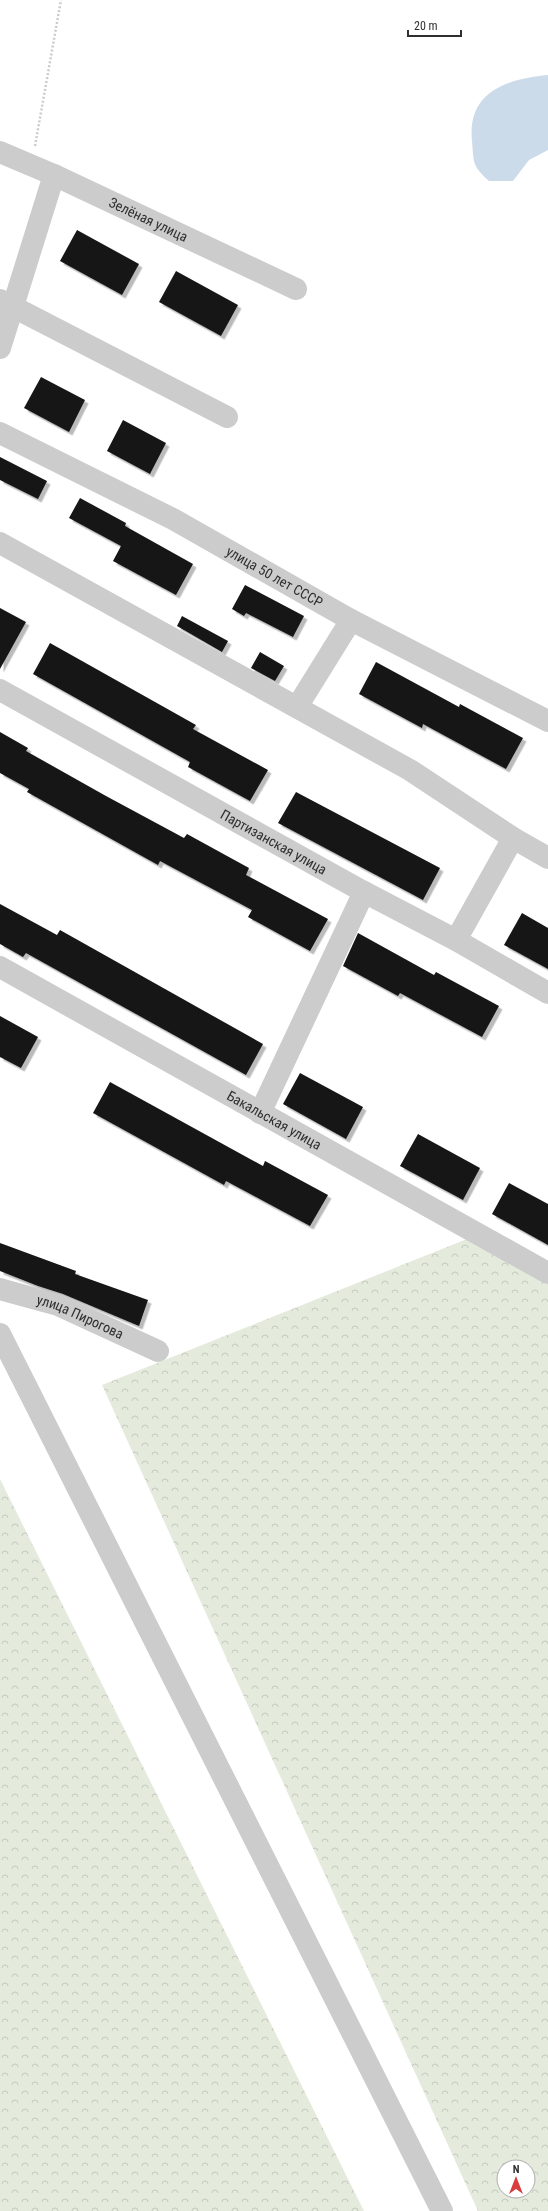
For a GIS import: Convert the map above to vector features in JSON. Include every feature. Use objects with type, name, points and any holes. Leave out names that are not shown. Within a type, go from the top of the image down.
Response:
[{"type":"street","name":"Зелёная улица","points":[[0,152],[54,175],[296,289]]},
{"type":"street","points":[[0,348],[7,303],[54,175]]},
{"type":"street","points":[[7,303],[227,417]]},
{"type":"street","name":"улица 50 лет СССР","points":[[0,433],[173,519],[352,620],[548,720]]},
{"type":"street","points":[[0,543],[410,770],[513,838],[548,858]]},
{"type":"street","points":[[297,707],[352,620]]},
{"type":"street","name":"Партизанская улица","points":[[0,690],[364,892],[456,940],[548,993]]},
{"type":"street","points":[[456,940],[513,838]]},
{"type":"street","points":[[260,1113],[364,892]]},
{"type":"street","name":"Бакальская улица","points":[[0,967],[548,1273]]},
{"type":"street","name":"улица Пирогова","points":[[0,1289],[58,1305],[158,1351]]},
{"type":"street","points":[[0,1334],[442,2211]]},
{"type":"path","points":[[34,167],[36,141],[61,0]]},
{"type":"green space","points":[[477,1235],[548,1277],[548,2211],[478,2211],[102,1385]]},
{"type":"green space","points":[[0,1479],[364,2211],[0,2211]]},
{"type":"water","points":[[548,75],[548,150],[529,160],[513,181],[489,181],[479,171],[474,160],[472,124],[476,111],[483,100],[492,91],[504,85],[518,80]]},
{"type":"building","points":[[77,230],[139,264],[122,295],[60,261]]},
{"type":"building","points":[[176,271],[238,305],[221,336],[159,302]]},
{"type":"building","points":[[41,377],[85,400],[69,432],[24,408]]},
{"type":"building","points":[[123,420],[166,443],[150,474],[107,451]]},
{"type":"building","points":[[0,457],[47,481],[38,499],[0,480]]},
{"type":"building","points":[[80,498],[126,523],[125,526],[193,564],[176,595],[113,561],[121,546],[69,518]]},
{"type":"building","points":[[245,585],[304,616],[293,637],[246,613],[244,616],[232,609]]},
{"type":"building","points":[[0,608],[26,622],[0,669]]},
{"type":"building","points":[[182,616],[228,641],[222,652],[177,626]]},
{"type":"building","points":[[50,643],[196,725],[193,729],[268,770],[250,801],[188,767],[190,762],[33,674]]},
{"type":"building","points":[[260,652],[284,666],[275,681],[251,668]]},
{"type":"building","points":[[376,662],[459,707],[460,704],[523,738],[506,769],[423,724],[422,728],[359,694]]},
{"type":"building","points":[[0,732],[28,748],[26,751],[106,796],[184,838],[187,834],[249,868],[246,875],[328,919],[310,951],[248,917],[252,910],[160,861],[158,865],[27,792],[29,789],[0,773]]},
{"type":"building","points":[[296,792],[440,868],[423,900],[278,823]]},
{"type":"building","points":[[0,904],[57,935],[60,930],[263,1044],[246,1075],[26,953],[23,957],[0,944]]},
{"type":"building","points":[[522,913],[548,928],[548,969],[504,945]]},
{"type":"building","points":[[358,933],[434,975],[436,972],[499,1006],[482,1037],[400,993],[398,996],[343,966]]},
{"type":"building","points":[[0,1016],[38,1037],[21,1068],[0,1057]]},
{"type":"building","points":[[300,1073],[363,1107],[346,1139],[283,1104]]},
{"type":"building","points":[[110,1082],[263,1166],[265,1161],[328,1195],[310,1226],[226,1181],[224,1185],[93,1113]]},
{"type":"building","points":[[418,1134],[480,1168],[463,1200],[400,1166]]},
{"type":"building","points":[[509,1183],[548,1204],[548,1245],[492,1214]]},
{"type":"building","points":[[0,1243],[76,1271],[75,1274],[148,1300],[139,1326],[63,1294],[0,1271]]}]
